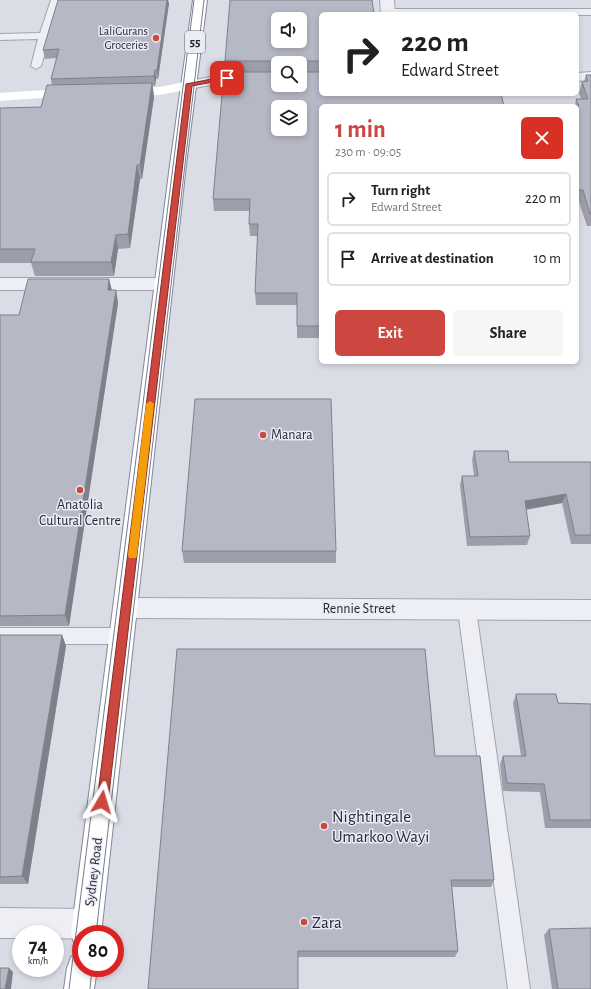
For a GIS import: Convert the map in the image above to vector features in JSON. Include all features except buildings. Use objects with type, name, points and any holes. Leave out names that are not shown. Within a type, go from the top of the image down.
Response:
[{"type":"main road","name":"Sydney Road","points":[[87,925],[164,284],[200,0]]},
{"type":"main road","points":[[108,92],[160,91],[189,84]]},
{"type":"main road","points":[[0,97],[86,92]]},
{"type":"main road","points":[[79,989],[81,977]]},
{"type":"street","points":[[579,76],[591,76]]},
{"type":"street","points":[[189,84],[227,78],[271,78]]},
{"type":"street","points":[[0,284],[164,284]]},
{"type":"street","name":"Rennie Street","points":[[126,608],[591,610]]},
{"type":"street","points":[[0,923],[72,928]]},
{"type":"lane","points":[[36,66],[56,0]]},
{"type":"lane","points":[[387,8],[591,12]]},
{"type":"lane","points":[[0,37],[44,36]]},
{"type":"lane","points":[[467,610],[519,989]]},
{"type":"lane","points":[[0,636],[122,636]]},
{"type":"tram line","points":[[69,989],[194,0]]},
{"type":"tram line","points":[[97,925],[204,0]]},
{"type":"tram line","points":[[90,989],[91,977]]},
{"type":"slow traffic","points":[[132,555],[150,404]]},
{"type":"place","name":"LaliGurans Groceries","points":[[156,38]]},
{"type":"place","name":"Manara","points":[[263,435]]},
{"type":"place","name":"Anatolia Cultural Centre","points":[[80,490]]},
{"type":"place","name":"Nightingale Umarkoo Wayi","points":[[324,826]]},
{"type":"place","name":"Zara","points":[[304,922]]},
{"type":"route","points":[[102,802],[189,84],[227,78]]}]
